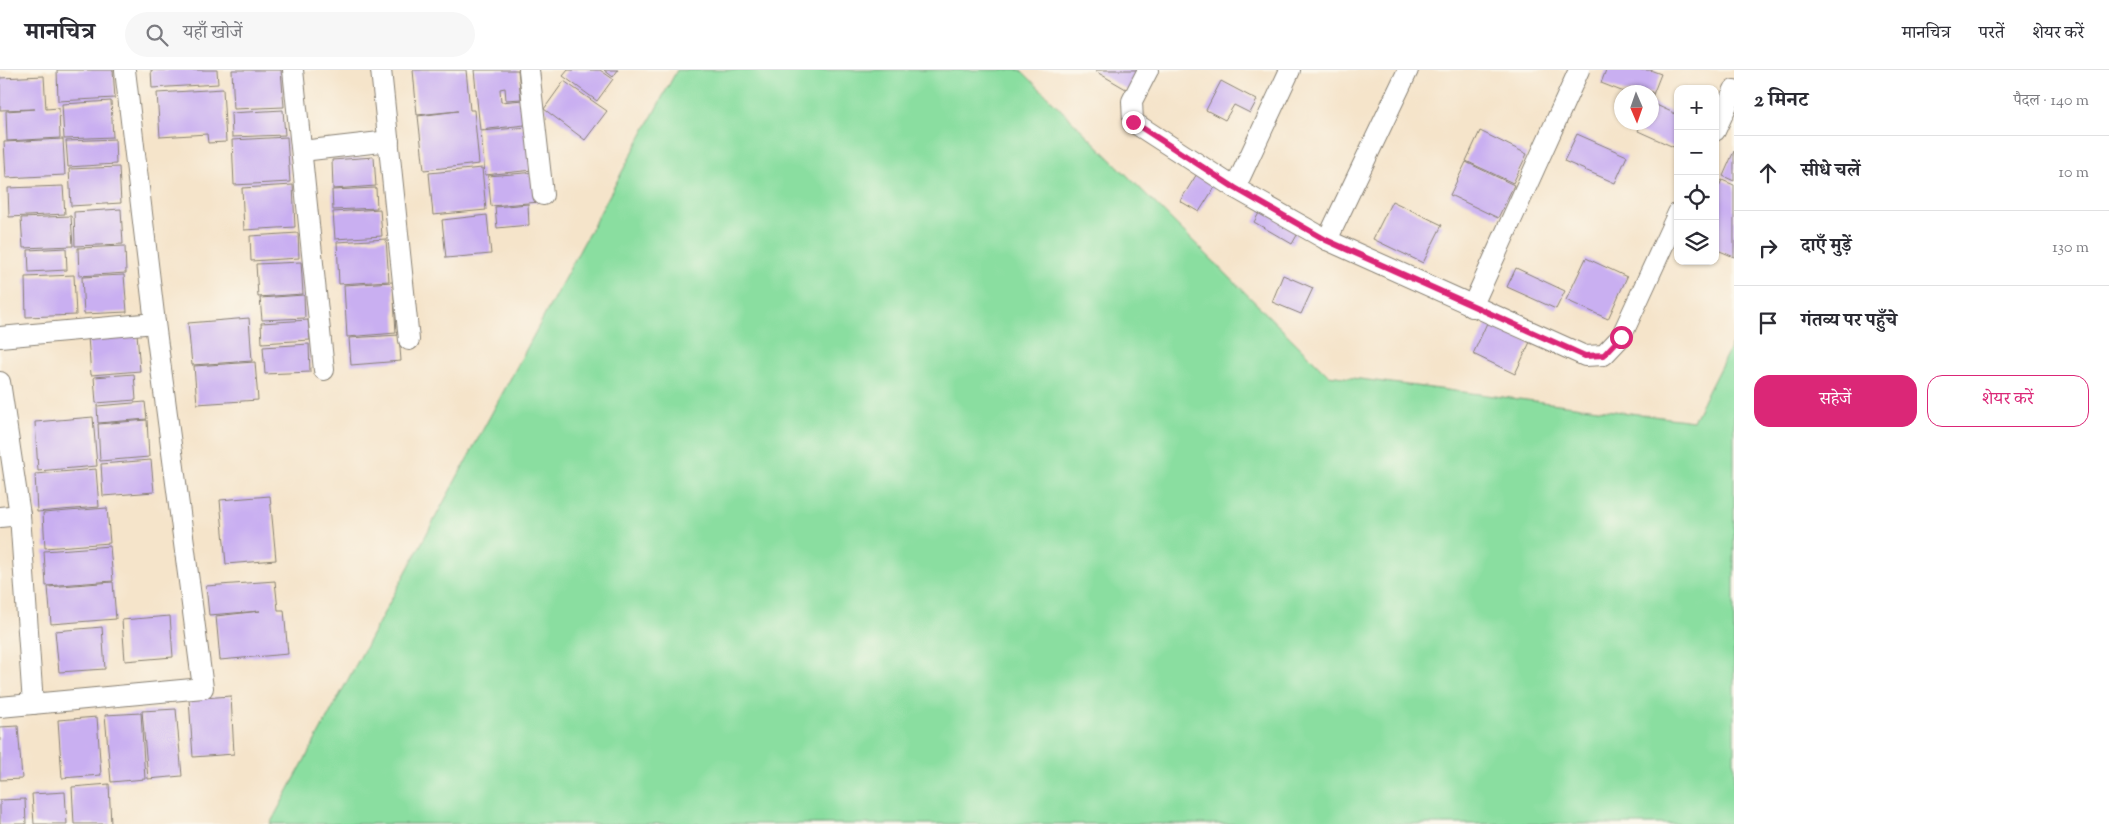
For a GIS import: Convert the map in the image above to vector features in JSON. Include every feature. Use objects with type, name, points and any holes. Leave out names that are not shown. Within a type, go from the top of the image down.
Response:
[{"type":"street","points":[[0,707],[203,688],[155,323],[125,70]]},
{"type":"street","points":[[293,70],[324,370]]},
{"type":"street","points":[[381,70],[409,340]]},
{"type":"street","points":[[543,70],[530,79],[544,195]]},
{"type":"street","points":[[1148,70],[1132,101],[1133,122],[1235,188],[1326,240],[1585,356],[1604,355],[1621,337],[1675,220]]},
{"type":"street","points":[[1235,188],[1290,70]]},
{"type":"street","points":[[1326,240],[1408,70]]},
{"type":"street","points":[[1472,307],[1578,70]]},
{"type":"street","points":[[1715,130],[1734,90]]},
{"type":"street","points":[[302,151],[389,141]]},
{"type":"street","points":[[0,337],[155,323]]},
{"type":"street","points":[[0,382],[10,516],[33,704]]},
{"type":"green space","points":[[677,70],[1021,70],[1328,375],[1693,421],[1734,340],[1734,824],[270,824]]},
{"type":"building","points":[[57,70],[113,70],[115,98],[58,101]]},
{"type":"building","points":[[151,70],[217,70],[218,84],[152,88]]},
{"type":"building","points":[[232,70],[281,70],[284,107],[234,109]]},
{"type":"building","points":[[413,70],[466,70],[470,110],[474,110],[479,164],[424,170],[418,116],[458,111],[417,115]]},
{"type":"building","points":[[474,70],[518,70],[521,99],[506,100],[505,88],[500,89],[501,102],[523,100],[525,125],[480,130]]},
{"type":"building","points":[[568,70],[600,70],[613,79],[597,101],[563,76]]},
{"type":"building","points":[[604,70],[618,70],[613,77]]},
{"type":"building","points":[[1096,70],[1144,70],[1131,92]]},
{"type":"building","points":[[1606,70],[1650,70],[1661,74],[1657,85],[1614,85],[1614,88],[1601,83]]},
{"type":"building","points":[[44,76],[46,109],[59,108],[60,138],[7,141],[6,111],[35,109],[0,110],[0,78]]},
{"type":"building","points":[[564,81],[607,111],[585,140],[544,109]]},
{"type":"building","points":[[1221,81],[1257,100],[1250,113],[1234,105],[1225,120],[1206,110]]},
{"type":"building","points":[[223,89],[226,142],[208,143],[207,134],[160,137],[157,93]]},
{"type":"building","points":[[111,101],[113,137],[64,139],[62,104]]},
{"type":"building","points":[[1659,106],[1674,113],[1674,147],[1638,131],[1659,130]]},
{"type":"building","points":[[283,110],[285,135],[232,137],[231,113]]},
{"type":"building","points":[[529,127],[533,170],[485,175],[481,131]]},
{"type":"building","points":[[1480,131],[1527,154],[1513,183],[1466,161]]},
{"type":"building","points":[[1577,134],[1627,156],[1615,183],[1564,161]]},
{"type":"building","points":[[287,137],[290,182],[234,185],[232,140]]},
{"type":"building","points":[[63,139],[65,175],[6,178],[4,142]]},
{"type":"building","points":[[115,139],[116,164],[68,167],[66,141]]},
{"type":"building","points":[[1734,151],[1734,181],[1723,176]]},
{"type":"building","points":[[374,157],[376,186],[333,189],[332,160]]},
{"type":"building","points":[[1466,162],[1514,185],[1498,218],[1450,195]]},
{"type":"building","points":[[119,167],[121,203],[71,206],[69,169]]},
{"type":"building","points":[[482,168],[486,210],[433,215],[429,173]]},
{"type":"building","points":[[1200,169],[1219,180],[1199,212],[1180,201]]},
{"type":"building","points":[[537,172],[540,202],[491,206],[488,176]]},
{"type":"building","points":[[1722,180],[1734,185],[1734,257],[1719,251],[1719,186]]},
{"type":"building","points":[[293,185],[295,227],[244,230],[242,188]]},
{"type":"building","points":[[63,186],[65,214],[9,217],[8,188]]},
{"type":"building","points":[[376,188],[377,208],[333,210],[332,190]]},
{"type":"building","points":[[1392,201],[1442,225],[1423,263],[1373,239]]},
{"type":"building","points":[[528,204],[529,225],[497,228],[495,207]]},
{"type":"building","points":[[1263,206],[1301,228],[1292,244],[1254,222]]},
{"type":"building","points":[[121,209],[123,244],[75,246],[74,212]]},
{"type":"building","points":[[380,209],[382,236],[335,239],[333,212]]},
{"type":"building","points":[[487,215],[491,254],[446,258],[442,220]]},
{"type":"building","points":[[71,216],[73,246],[23,248],[21,218]]},
{"type":"building","points":[[298,233],[299,258],[251,261],[250,236]]},
{"type":"building","points":[[386,239],[389,281],[339,284],[337,242]]},
{"type":"building","points":[[125,246],[126,273],[79,276],[78,248]]},
{"type":"building","points":[[66,248],[67,270],[29,272],[28,250]]},
{"type":"building","points":[[1586,258],[1627,277],[1608,319],[1566,300]]},
{"type":"building","points":[[301,262],[303,294],[258,297],[256,264]]},
{"type":"building","points":[[1516,268],[1565,291],[1556,309],[1507,287]]},
{"type":"building","points":[[74,275],[76,315],[26,317],[25,277]]},
{"type":"building","points":[[124,275],[127,312],[84,314],[82,277]]},
{"type":"building","points":[[1283,275],[1313,288],[1301,314],[1272,302]]},
{"type":"building","points":[[393,282],[396,333],[347,337],[344,285]]},
{"type":"building","points":[[304,295],[305,318],[262,320],[260,298]]},
{"type":"building","points":[[249,318],[252,361],[192,365],[188,323]]},
{"type":"building","points":[[308,320],[310,340],[262,343],[261,323]]},
{"type":"building","points":[[1487,323],[1530,342],[1515,374],[1473,354]]},
{"type":"building","points":[[137,333],[140,371],[91,375],[88,337]]},
{"type":"building","points":[[399,335],[401,361],[351,365],[349,338]]},
{"type":"building","points":[[309,344],[310,372],[265,374],[263,347]]},
{"type":"building","points":[[255,362],[258,400],[197,404],[194,366]]},
{"type":"building","points":[[134,374],[136,400],[96,403],[94,377]]},
{"type":"building","points":[[145,402],[147,419],[98,423],[97,406]]},
{"type":"building","points":[[93,417],[97,466],[38,471],[35,422]]},
{"type":"building","points":[[147,420],[149,457],[100,461],[98,424]]},
{"type":"building","points":[[151,460],[154,492],[103,496],[101,464]]},
{"type":"building","points":[[96,469],[99,507],[37,512],[35,474]]},
{"type":"building","points":[[270,496],[276,560],[226,564],[220,500]]},
{"type":"building","points":[[107,508],[110,543],[45,548],[43,513]]},
{"type":"building","points":[[110,546],[113,581],[46,586],[44,551]]},
{"type":"building","points":[[275,581],[278,610],[284,610],[288,654],[220,660],[216,616],[260,611],[209,615],[206,586]]},
{"type":"building","points":[[113,582],[116,619],[51,624],[48,587]]},
{"type":"building","points":[[170,616],[173,657],[125,661],[122,620]]},
{"type":"building","points":[[102,627],[105,669],[59,672],[55,631]]},
{"type":"building","points":[[231,696],[234,754],[193,757],[189,699]]},
{"type":"building","points":[[176,709],[182,776],[148,779],[142,711]]},
{"type":"building","points":[[141,713],[145,779],[111,782],[105,715]]},
{"type":"building","points":[[97,717],[101,775],[62,778],[58,720]]},
{"type":"building","points":[[18,726],[22,779],[0,780],[0,727]]},
{"type":"building","points":[[109,784],[111,824],[74,824],[72,787]]},
{"type":"building","points":[[65,792],[67,824],[34,824],[32,794]]},
{"type":"building","points":[[25,799],[26,824],[0,824],[0,800]]},
{"type":"route","points":[[1133,122],[1235,188],[1326,240],[1472,307],[1585,356],[1604,355],[1621,337]]}]
